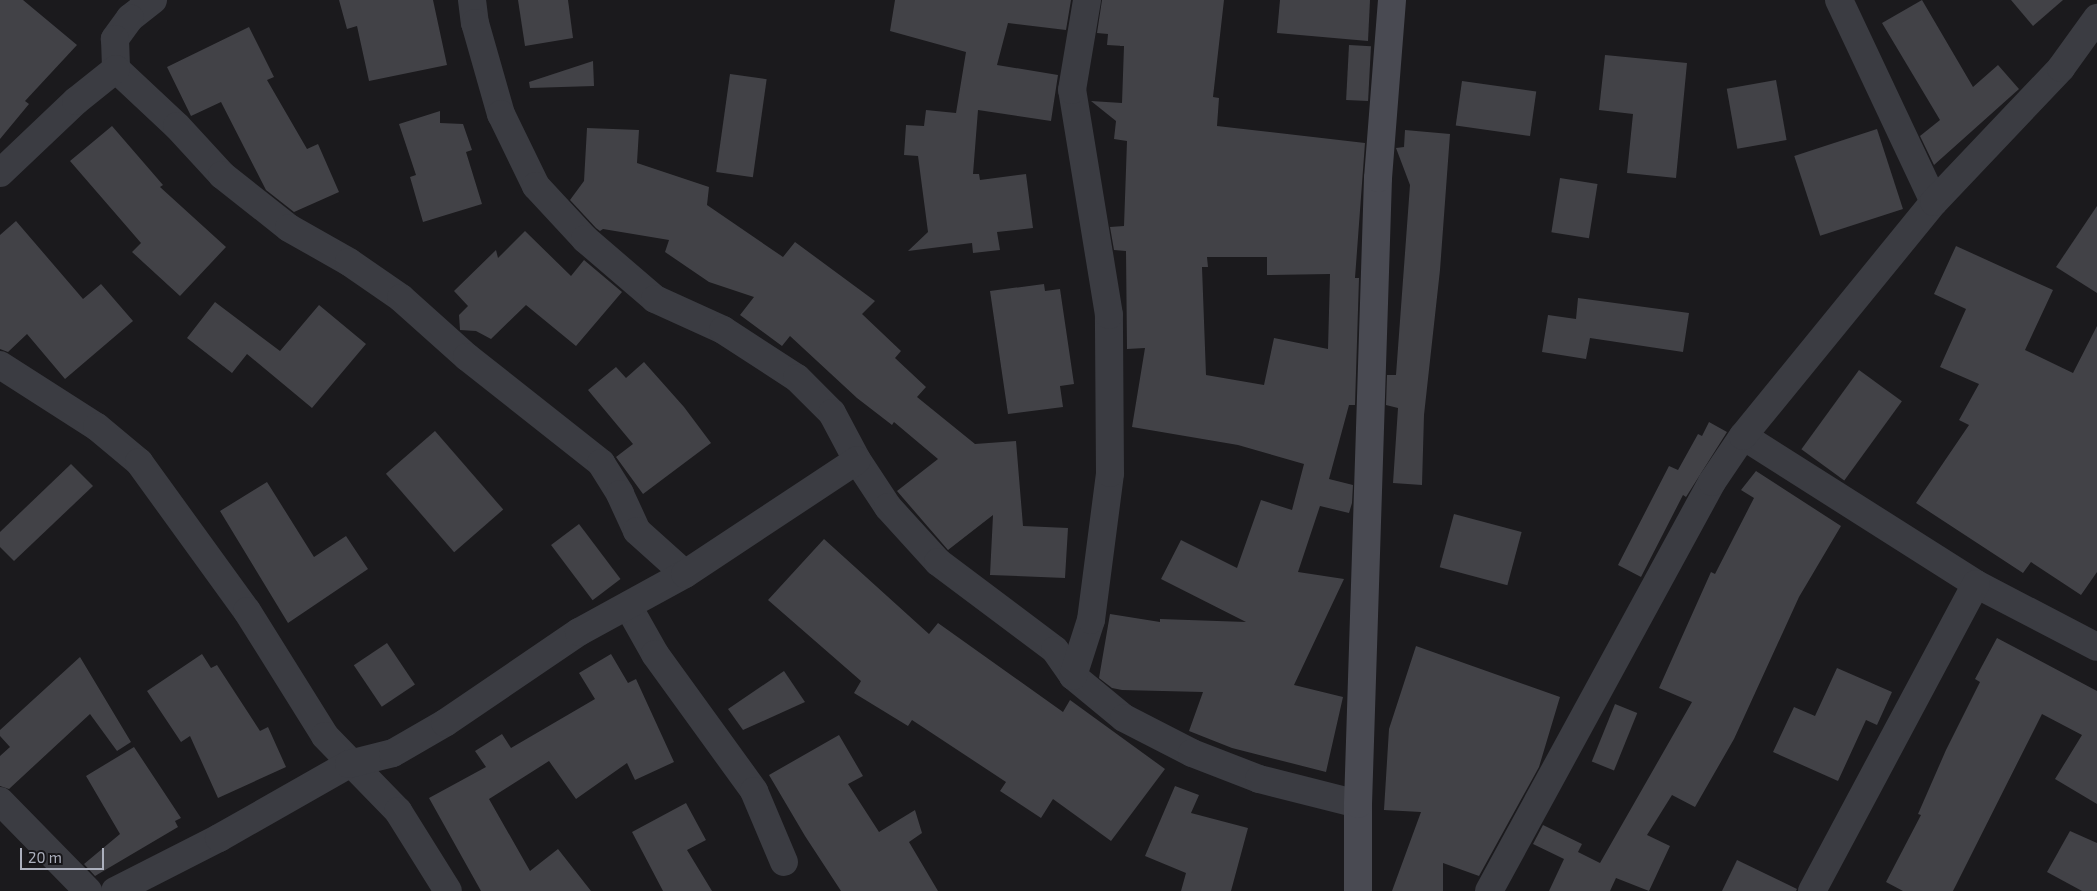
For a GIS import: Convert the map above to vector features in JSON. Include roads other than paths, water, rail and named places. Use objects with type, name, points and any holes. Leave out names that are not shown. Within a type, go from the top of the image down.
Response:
[{"type":"street","points":[[153,0],[130,18],[115,38],[116,69],[230,181],[289,228],[349,262],[401,298],[468,357],[601,463],[637,530],[685,574]]},
{"type":"street","points":[[472,0],[475,23],[502,114],[536,186],[585,239],[655,299],[722,330],[797,378],[832,413],[857,460],[888,507],[938,562],[1055,650],[1073,676],[1124,718],[1192,753],[1259,779],[1358,804]]},
{"type":"street","points":[[1073,676],[1091,620],[1110,473],[1109,315],[1072,90],[1087,0]]},
{"type":"street","points":[[1358,891],[1358,804],[1378,178],[1392,0]]},
{"type":"street","points":[[1839,0],[1934,202]]},
{"type":"street","points":[[1488,891],[1712,482],[1743,436],[1934,202],[2061,68],[2097,18]]},
{"type":"street","points":[[0,173],[69,107],[116,69]]},
{"type":"street","points":[[0,365],[97,427],[139,462],[247,611],[324,736],[349,764],[375,784],[398,811],[448,891]]},
{"type":"street","points":[[1743,436],[1976,584],[2097,647]]},
{"type":"street","points":[[116,891],[219,838],[349,764],[392,753],[445,723],[579,632],[685,574],[857,460]]},
{"type":"street","points":[[1812,891],[1976,584]]},
{"type":"street","points":[[628,606],[655,654],[754,791],[784,862]]},
{"type":"street","points":[[0,800],[88,891]]}]
